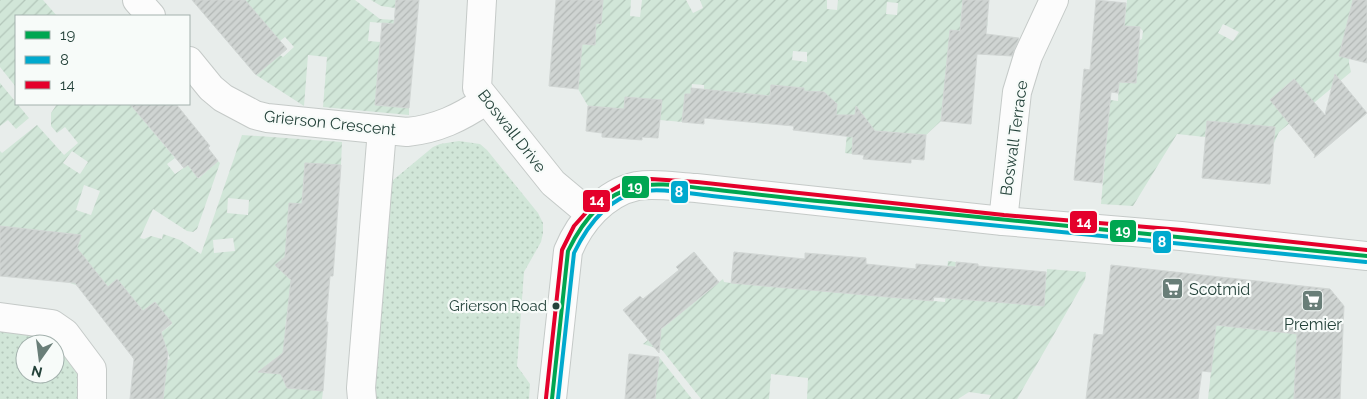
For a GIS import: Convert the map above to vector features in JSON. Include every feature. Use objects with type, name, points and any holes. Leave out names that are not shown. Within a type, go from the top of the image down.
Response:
[{"type":"street","points":[[137,0],[150,15]]},
{"type":"street","name":"Boswall Drive","points":[[482,0],[476,77],[477,88],[485,101],[553,183],[590,214]]},
{"type":"street","name":"Boswall Terrace","points":[[1003,221],[1018,92],[1028,56],[1054,0]]},
{"type":"street","name":"Grierson Crescent","points":[[190,62],[211,88],[223,98],[255,115],[267,118],[382,130],[424,130],[449,122],[485,101]]},
{"type":"street","points":[[362,399],[361,388],[382,130]]},
{"type":"street","points":[[552,399],[568,251],[574,236],[590,214],[611,197],[637,186],[664,186],[1367,256]]},
{"type":"street","points":[[0,317],[52,324],[65,333],[92,369],[92,399]]},
{"type":"green space","points":[[0,0],[43,0],[56,15],[15,15],[15,86],[0,67]]},
{"type":"green space","points":[[236,0],[355,0],[380,19],[395,20],[393,35],[384,34],[384,23],[370,22],[368,41],[380,42],[375,105],[409,108],[409,115],[323,107],[327,57],[308,55],[304,106],[256,75],[280,55],[283,57],[294,47],[285,37],[275,45]]},
{"type":"green space","points":[[371,0],[396,0],[395,8],[381,6]]},
{"type":"green space","points":[[603,0],[631,0],[630,16],[640,17],[642,0],[686,0],[693,13],[703,8],[700,0],[827,0],[827,9],[837,10],[838,0],[963,0],[962,8],[966,12],[988,14],[987,29],[965,27],[964,32],[950,30],[941,121],[926,135],[866,130],[867,120],[863,115],[859,115],[855,119],[852,154],[845,153],[847,134],[835,121],[828,96],[824,92],[815,94],[803,104],[804,88],[771,85],[767,124],[750,122],[752,94],[704,96],[704,85],[692,84],[691,94],[685,94],[682,122],[660,120],[642,98],[625,97],[624,109],[588,106],[578,89],[582,44],[595,45],[596,23],[601,24]],"holes":[[[887,2],[898,3],[897,15],[886,14]],[[793,51],[807,52],[807,62],[792,60]]]},
{"type":"green space","points":[[1127,0],[1353,0],[1349,63],[1351,72],[1279,132],[1274,143],[1207,121],[1205,137],[1177,134],[1133,206],[1101,204],[1110,100],[1118,101],[1119,82],[1136,83],[1138,50],[1122,48],[1142,39],[1143,31],[1139,27],[1124,26]],"holes":[[[1223,24],[1239,32],[1233,41],[1218,33]]]},
{"type":"green space","points":[[0,83],[15,101],[15,105],[18,105],[29,118],[16,129],[8,120],[0,126]]},
{"type":"green space","points":[[56,105],[131,105],[175,158],[167,164],[175,174],[188,165],[199,178],[218,161],[220,163],[197,229],[193,232],[187,231],[153,209],[140,238],[144,239],[151,236],[162,239],[163,234],[180,240],[201,254],[242,135],[342,142],[341,165],[298,260],[284,259],[278,263],[278,267],[283,272],[330,276],[329,286],[306,285],[310,321],[286,319],[285,333],[292,334],[290,362],[272,361],[268,364],[267,369],[289,374],[323,391],[322,399],[163,399],[165,383],[144,381],[145,368],[170,359],[166,347],[131,356],[172,324],[155,302],[143,311],[117,279],[108,287],[95,271],[76,285],[70,283],[75,266],[0,226],[0,151],[2,153],[37,125],[64,155],[78,143],[65,127],[57,133],[51,126],[51,113]],"holes":[[[72,151],[88,162],[80,174],[63,163]],[[84,185],[100,191],[91,215],[76,210]],[[228,198],[249,200],[248,215],[227,213]],[[233,238],[235,251],[214,253],[213,240]]]},
{"type":"green space","points":[[459,141],[480,144],[487,150],[538,213],[543,223],[541,242],[524,272],[517,366],[530,384],[529,399],[370,399],[387,189],[392,181],[433,147]]},
{"type":"green space","points":[[948,261],[956,262],[953,298],[1043,306],[1047,269],[1086,272],[1085,280],[1017,399],[989,399],[991,395],[969,392],[958,399],[807,399],[808,378],[771,374],[769,399],[701,399],[662,350],[643,344],[723,279],[724,282],[731,283],[945,302]]},
{"type":"green space","points":[[1216,325],[1298,333],[1294,399],[1208,399]]},
{"type":"green space","points":[[0,328],[50,334],[15,334],[15,384],[65,384],[65,353],[78,370],[80,399],[0,399]]},
{"type":"green space","points":[[659,357],[692,399],[655,399]]},
{"type":"building","points":[[192,0],[245,0],[287,49],[256,75]]},
{"type":"building","points":[[396,0],[419,0],[409,108],[375,105],[382,23],[394,24]]},
{"type":"building","points":[[556,0],[603,0],[601,24],[596,23],[595,45],[582,44],[578,89],[549,86]]},
{"type":"building","points":[[963,0],[989,0],[986,34],[1019,38],[1012,56],[977,54],[971,124],[941,121],[950,30],[960,31]]},
{"type":"building","points":[[1096,0],[1126,3],[1124,26],[1140,27],[1136,83],[1119,82],[1118,93],[1111,92],[1102,183],[1074,180],[1084,69],[1090,70]]},
{"type":"building","points":[[1353,0],[1367,0],[1367,63],[1339,56]]},
{"type":"building","points":[[1335,74],[1367,113],[1314,158],[1315,155],[1270,100],[1294,79],[1325,115]]},
{"type":"building","points":[[771,85],[804,88],[804,91],[824,92],[837,104],[836,115],[855,115],[856,106],[875,131],[926,135],[924,160],[911,159],[911,163],[863,159],[864,155],[852,154],[853,137],[793,130],[794,126],[704,118],[704,124],[682,122],[685,94],[691,94],[691,88],[770,96]]},
{"type":"building","points":[[625,97],[662,100],[658,138],[642,137],[642,140],[602,137],[602,133],[586,131],[588,106],[624,109]]},
{"type":"building","points":[[131,105],[177,105],[210,146],[208,148],[218,161],[198,178],[188,165],[184,168]]},
{"type":"building","points":[[1207,121],[1275,127],[1270,184],[1202,178]]},
{"type":"building","points":[[305,163],[341,165],[333,276],[330,276],[326,322],[328,322],[323,391],[287,388],[281,374],[258,372],[283,353],[291,280],[275,265],[285,257],[289,203],[302,204]]},
{"type":"building","points":[[0,226],[81,235],[77,248],[108,287],[117,279],[143,311],[155,302],[172,323],[161,332],[168,354],[163,399],[130,399],[134,359],[75,283],[0,276]]},
{"type":"building","points":[[694,252],[719,282],[661,329],[659,353],[623,310],[640,296],[643,299],[679,270],[676,267]]},
{"type":"building","points":[[734,252],[805,259],[805,253],[866,258],[866,264],[916,269],[916,264],[956,267],[956,262],[978,264],[978,266],[1046,272],[1044,306],[934,297],[933,301],[731,283]]},
{"type":"building","points":[[1111,265],[1330,289],[1344,306],[1340,399],[1294,399],[1297,334],[1216,325],[1211,372],[1202,371],[1198,399],[1086,399],[1094,334],[1103,335]]},
{"type":"building","points":[[629,354],[659,357],[655,399],[625,399]]},
{"type":"transit line","name":"14","points":[[546,398],[562,250],[574,226],[600,197],[623,184],[651,179],[697,182],[1004,215],[1182,230],[1367,250]]},
{"type":"transit line","name":"19","points":[[552,399],[568,251],[587,220],[603,203],[623,191],[644,185],[663,184],[1367,256]]},
{"type":"transit line","name":"8","points":[[558,399],[574,253],[585,233],[599,215],[617,201],[638,192],[656,190],[675,191],[913,218],[1366,262]]},
{"type":"place","name":"Scotmid","points":[[1173,289]]},
{"type":"place","name":"Premier","points":[[1313,300]]},
{"type":"place","name":"Grierson Road","points":[[556,306]]}]
